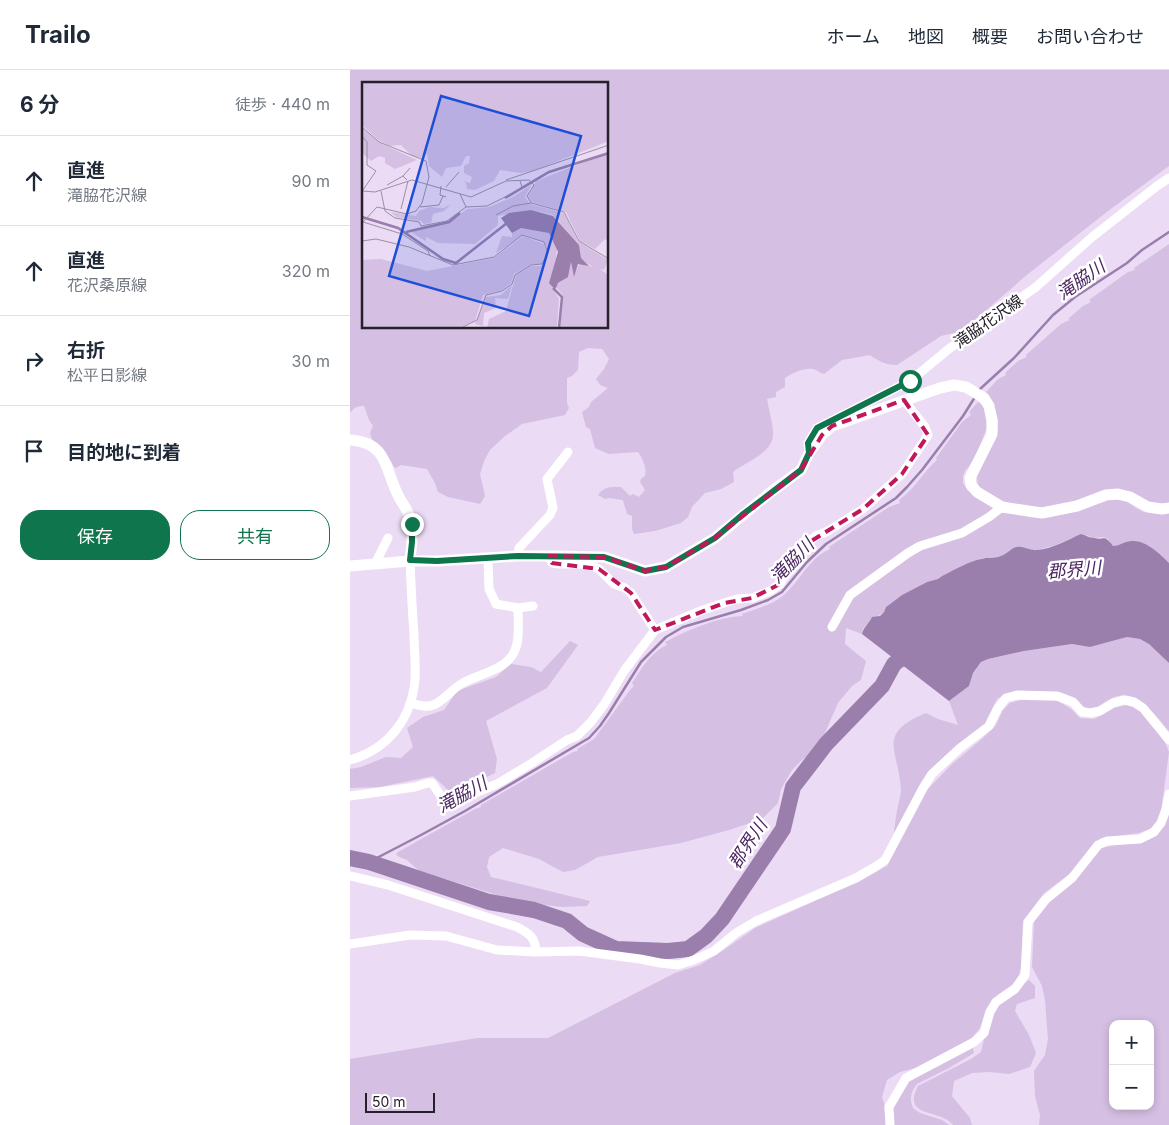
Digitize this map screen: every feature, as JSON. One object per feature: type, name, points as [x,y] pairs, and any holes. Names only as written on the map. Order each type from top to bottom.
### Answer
[{"type":"main road","points":[[350,566],[410,560],[437,561],[549,556],[604,557],[645,571],[666,567],[715,538],[801,470],[809,453],[822,435],[832,426],[904,400],[954,385],[966,387],[973,391],[984,398],[989,406],[992,434],[970,478],[971,485],[977,492],[1002,507],[1042,513],[1077,506],[1106,495],[1118,494],[1130,497],[1148,507],[1169,508]]},
{"type":"main road","points":[[350,440],[356,440],[369,445],[381,454],[386,461],[399,497],[408,511],[412,524],[410,560]]},
{"type":"street","name":"滝脇花沢線","points":[[809,453],[808,443],[817,428],[910,381],[950,348],[1036,287],[1091,238],[1169,178]]},
{"type":"street","points":[[350,796],[415,788],[428,783],[432,784],[445,802],[497,784],[532,764],[567,740],[577,736],[591,722],[605,703],[624,672],[655,630],[703,610],[737,599],[752,598],[775,588],[780,584],[808,543],[816,536],[828,531],[863,509],[902,474],[928,435],[925,427],[904,400]]},
{"type":"street","points":[[518,556],[518,548],[550,515],[553,508],[546,479],[568,452]]},
{"type":"street","points":[[832,627],[850,596],[908,553],[920,546],[962,532],[1002,507]]},
{"type":"street","points":[[375,564],[388,538]]},
{"type":"street","points":[[549,556],[552,563],[590,565],[599,569],[614,584],[625,588],[631,593],[655,630]]},
{"type":"street","points":[[488,558],[489,589],[496,604],[518,608],[533,606]]},
{"type":"street","points":[[350,760],[362,757],[385,742],[403,720],[410,703],[415,680],[415,666],[410,560]]},
{"type":"street","points":[[410,703],[425,706],[435,704],[462,684],[488,673],[505,662],[516,650],[518,608]]},
{"type":"street","points":[[350,944],[410,935],[446,936],[497,950],[536,952],[580,951],[678,965],[714,951],[736,932],[756,921],[862,874],[885,860],[932,774],[960,748],[989,726],[998,708],[1006,698],[1017,695],[1057,696],[1073,702],[1082,712],[1091,713],[1124,700],[1134,702],[1143,708],[1169,740]]},
{"type":"street","points":[[890,1125],[889,1107],[906,1078],[974,1042],[984,1033],[990,1012],[996,1002],[1015,989],[1025,975],[1028,922],[1045,900],[1072,878],[1098,845],[1107,841],[1140,839],[1154,832],[1161,823],[1169,794]]},
{"type":"street","points":[[350,876],[388,885],[517,927],[530,934],[536,945],[536,952]]},
{"type":"highlighted area","points":[[904,400],[928,435],[902,474],[863,509],[808,543],[780,584],[752,598],[724,603],[655,630],[631,593],[599,569],[552,563],[549,556],[604,557],[645,571],[666,567],[715,538],[801,470],[822,435],[832,426]]},
{"type":"shaded area","points":[[350,70],[1169,70],[1169,166],[1028,274],[962,331],[941,336],[897,365],[882,362],[870,355],[842,360],[824,374],[814,369],[806,369],[785,378],[785,387],[776,392],[776,397],[767,399],[773,431],[770,445],[759,456],[733,472],[734,482],[721,489],[705,493],[692,507],[688,517],[681,523],[655,531],[634,534],[632,516],[627,514],[623,500],[605,499],[598,495],[600,492],[611,487],[621,487],[630,496],[633,494],[639,497],[645,490],[640,482],[645,476],[644,464],[638,452],[609,454],[595,448],[590,429],[586,427],[582,412],[608,388],[600,385],[596,379],[609,359],[602,349],[588,348],[579,352],[578,370],[567,378],[567,403],[569,408],[565,415],[522,424],[490,450],[480,474],[485,496],[480,504],[448,497],[438,492],[427,469],[401,465],[396,468],[394,467],[373,441],[370,433],[373,426],[364,406],[353,409],[350,413]]},
{"type":"shaded area","points":[[1169,244],[1169,505],[1155,505],[1129,493],[1041,509],[1005,502],[989,496],[978,486],[977,475],[996,438],[998,430],[998,420],[986,392],[998,379],[1006,375],[1005,373],[1018,361],[1027,357],[1026,355],[1061,324],[1070,320],[1068,319],[1083,306],[1091,302],[1089,300],[1128,272],[1135,270],[1134,268]]},
{"type":"shaded area","points":[[978,402],[984,406],[987,427],[975,459],[963,476],[963,483],[968,491],[1002,513],[1111,498],[1126,501],[1144,512],[1169,513],[1169,563],[1152,548],[1137,541],[1129,541],[1112,546],[1108,539],[1104,537],[1093,538],[1081,534],[1056,545],[1037,550],[1021,547],[996,558],[982,558],[902,595],[886,607],[884,612],[870,621],[863,629],[862,634],[846,628],[845,644],[866,661],[861,680],[852,686],[838,703],[821,742],[810,755],[792,770],[781,789],[778,803],[762,819],[681,843],[598,857],[575,870],[563,872],[539,859],[503,848],[489,857],[487,867],[491,877],[590,901],[587,906],[562,907],[520,902],[420,871],[396,854],[481,807],[481,805],[573,752],[578,751],[577,749],[594,739],[634,686],[632,683],[647,661],[667,645],[665,642],[714,621],[743,616],[742,614],[769,604],[784,595],[811,563],[830,549],[829,547],[889,507],[900,503],[899,500],[910,491],[937,460],[936,458],[962,422],[971,415],[969,412]]},
{"type":"shaded area","points":[[1127,637],[1140,639],[1150,644],[1169,663],[1169,731],[1144,703],[1128,696],[1119,696],[1097,707],[1089,708],[1058,692],[1005,694],[997,699],[984,725],[928,772],[894,833],[901,790],[894,744],[895,736],[900,728],[926,713],[958,725],[949,701],[969,686],[973,673],[981,662],[988,659],[1024,651],[1072,644],[1090,647]]},
{"type":"shaded area","points":[[570,641],[578,645],[547,688],[486,721],[497,759],[495,773],[457,791],[448,790],[433,776],[380,787],[350,788],[350,769],[361,767],[386,757],[401,758],[413,747],[407,728],[423,717],[444,710],[457,691],[496,677],[511,664],[531,667],[541,672]]},
{"type":"shaded area","points":[[1021,700],[1058,701],[1071,709],[1080,718],[1094,719],[1114,708],[1126,705],[1140,711],[1164,740],[1169,752],[1161,812],[1158,821],[1150,829],[1139,833],[1101,838],[1072,872],[1044,893],[1023,921],[1021,967],[1019,975],[1013,984],[992,1000],[986,1009],[980,1028],[971,1039],[919,1067],[900,1072],[887,1080],[882,1097],[886,1125],[350,1125],[350,1059],[477,1038],[548,1038],[675,973],[700,965],[755,928],[855,883],[887,866],[928,789],[952,764],[996,725],[1003,710],[1010,703]]},
{"type":"shaded area","points":[[1169,815],[1169,1125],[1039,1125],[1040,1115],[1035,1096],[1034,1071],[1045,1055],[1048,1039],[1042,986],[1032,967],[1034,922],[1053,898],[1075,880],[1102,848],[1141,842],[1157,834]]},
{"type":"shaded area","points":[[1029,980],[1035,986],[1035,998],[1017,1004],[1015,1011],[1029,1035],[1036,1053],[1030,1067],[1009,1074],[972,1073],[954,1081],[952,1096],[970,1118],[972,1125],[953,1125],[940,1116],[918,1108],[915,1104],[914,1096],[918,1086],[981,1052],[996,1006]]},
{"type":"shaded area","points":[[973,1048],[974,1053],[917,1084],[912,1092],[911,1101],[913,1108],[920,1113],[942,1120],[949,1125],[894,1125],[893,1109],[908,1082]]},
{"type":"water","points":[[1081,534],[1092,538],[1105,539],[1113,546],[1129,541],[1137,541],[1152,548],[1169,563],[1169,663],[1149,644],[1140,639],[1127,637],[1090,647],[1072,644],[1024,651],[981,662],[973,673],[969,686],[949,701],[862,634],[872,617],[880,616],[886,607],[902,595],[927,582],[938,579],[961,566],[981,559],[998,557],[1017,547],[1034,550],[1048,548]]},
{"type":"waterway","name":"滝脇川","points":[[979,390],[1014,358],[1053,315],[1075,297],[1127,263],[1142,250],[1169,232]]},
{"type":"waterway","name":"滝脇川","points":[[369,862],[465,811],[589,738],[609,713],[641,662],[666,637],[683,627],[741,610],[768,600],[782,592],[807,562],[826,544],[896,498],[907,487],[963,416],[975,397]]},
{"type":"waterway","name":"郡界川","points":[[350,858],[369,862],[489,902],[534,910],[567,921],[583,934],[616,949],[668,951],[688,949],[706,936],[722,919],[783,829],[793,787],[826,744],[882,686],[894,664],[915,648]]},
{"type":"route","points":[[412,524],[410,560],[437,561],[518,556],[604,557],[645,571],[666,567],[715,538],[801,470],[809,453],[808,443],[817,428],[910,381]]}]
